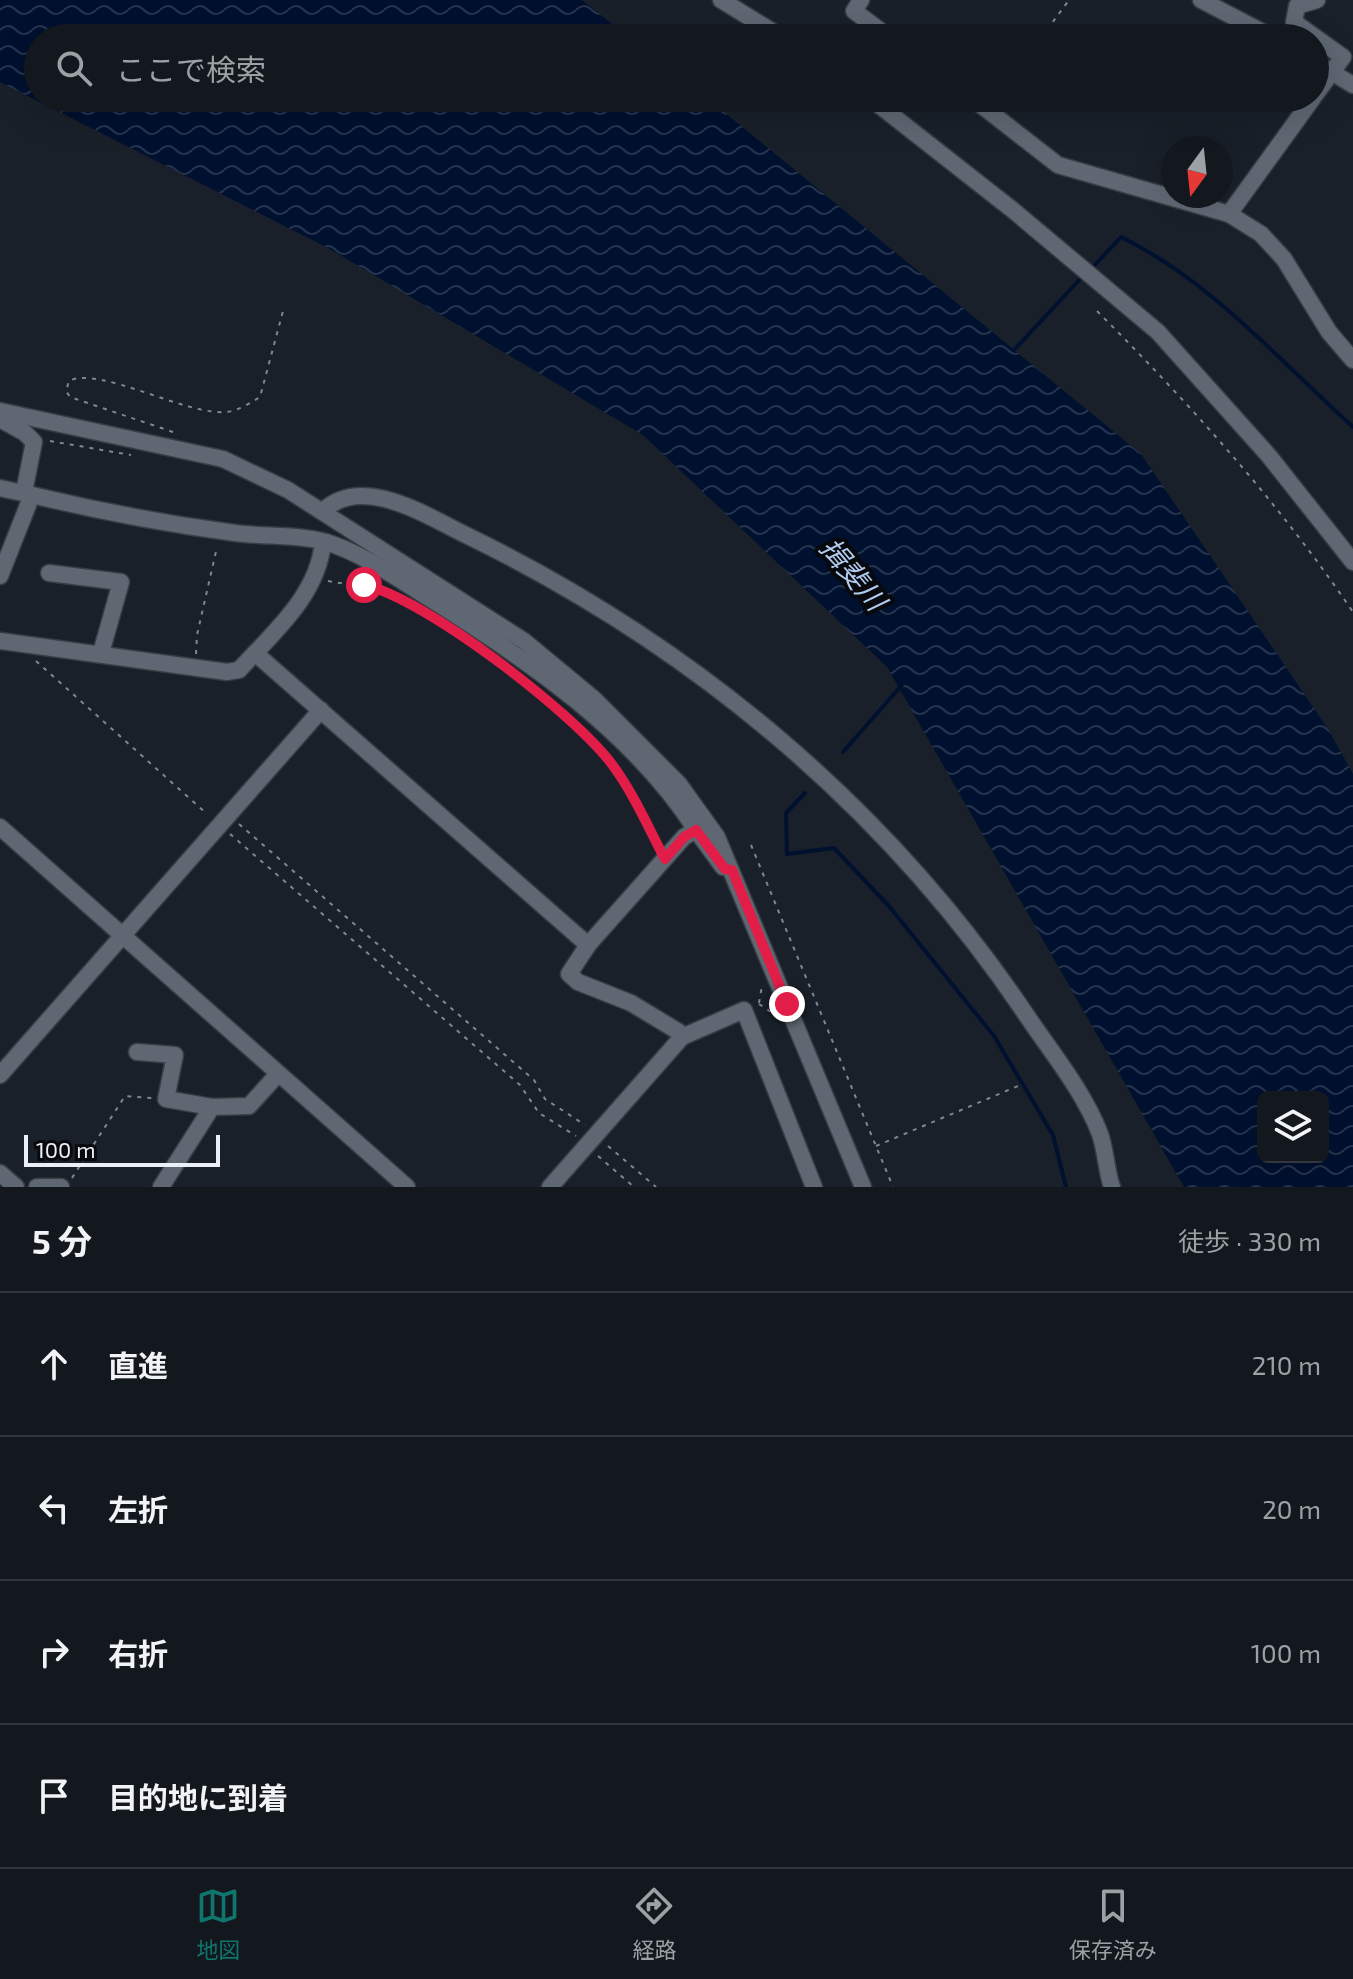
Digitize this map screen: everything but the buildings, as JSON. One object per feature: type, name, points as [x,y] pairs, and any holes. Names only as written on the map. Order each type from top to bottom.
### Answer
[{"type":"street","points":[[721,0],[760,24]]},
{"type":"street","points":[[861,0],[854,11],[871,24]]},
{"type":"street","points":[[1201,0],[1247,24]]},
{"type":"street","points":[[1297,24],[1294,22],[1297,6],[1317,0]]},
{"type":"street","points":[[1329,47],[1343,57],[1329,76]]},
{"type":"street","points":[[1329,70],[1353,85]]},
{"type":"street","points":[[888,112],[1003,202],[1158,332],[1269,456],[1353,562]]},
{"type":"street","points":[[990,112],[1058,165],[1229,214],[1261,234],[1284,259],[1329,332],[1353,360]]},
{"type":"street","points":[[1229,214],[1303,112]]},
{"type":"street","points":[[0,411],[223,459],[323,511],[524,641],[594,699],[679,784],[717,837],[863,1187]]},
{"type":"street","points":[[0,419],[25,433],[34,442],[28,494],[0,576]]},
{"type":"street","points":[[0,488],[221,531],[323,542],[370,561],[480,631],[568,695],[633,754],[678,803],[725,869],[732,870]]},
{"type":"street","points":[[323,511],[335,500],[352,496],[379,498],[524,564],[603,607],[703,677],[802,755],[898,850],[990,960],[1073,1084],[1100,1134],[1112,1187]]},
{"type":"street","points":[[8,642],[227,672],[239,670],[315,579],[321,564],[323,542]]},
{"type":"street","points":[[49,573],[121,582],[101,653]]},
{"type":"street","points":[[255,653],[588,945]]},
{"type":"street","points":[[0,1075],[7,1059],[123,937],[321,710]]},
{"type":"street","points":[[0,827],[407,1187]]},
{"type":"street","points":[[682,1037],[679,1032],[631,1003],[578,982],[569,974],[588,945],[684,837],[696,830]]},
{"type":"street","points":[[550,1187],[682,1037],[745,1013],[814,1187]]},
{"type":"street","points":[[137,1052],[175,1055],[166,1099],[212,1107],[249,1106],[278,1074]]},
{"type":"street","points":[[161,1187],[212,1107]]},
{"type":"street","points":[[0,1173],[16,1187]]},
{"type":"street","points":[[37,1187],[64,1186]]},
{"type":"path","points":[[1051,24],[1069,0]]},
{"type":"path","points":[[181,435],[70,397],[66,391],[69,381],[83,377],[97,379],[156,398],[228,412],[260,397],[283,311]]},
{"type":"path","points":[[1097,311],[1194,410],[1248,472],[1353,612]]},
{"type":"path","points":[[196,667],[197,635],[221,531]]},
{"type":"path","points":[[315,579],[364,585],[394,594]]},
{"type":"path","points":[[442,625],[538,691],[588,737],[620,776],[665,859]]},
{"type":"path","points":[[8,642],[534,1080],[545,1099],[573,1114],[591,1140],[634,1187]]},
{"type":"path","points":[[224,820],[520,1085],[539,1113],[591,1140],[656,1187]]},
{"type":"path","points":[[751,845],[893,1187]]},
{"type":"path","points":[[745,1013],[759,1004],[763,976]]},
{"type":"path","points":[[876,1146],[1018,1086]]},
{"type":"path","points":[[64,1186],[125,1096],[166,1099]]},
{"type":"water","points":[[0,0],[582,0],[612,24],[24,24],[24,94],[0,82]]},
{"type":"water","name":"揖斐川","points":[[59,112],[724,112],[1141,454],[1328,729],[1353,774],[1353,1187],[1184,1187],[887,667],[643,435],[330,249]]},
{"type":"waterway","points":[[1091,269],[1121,237],[1154,255],[1243,323],[1353,427]]},
{"type":"waterway","points":[[1014,350],[1084,275]]},
{"type":"waterway","points":[[843,752],[902,685]]},
{"type":"waterway","points":[[805,793],[786,813],[787,854],[834,848],[888,905],[994,1036],[1053,1135],[1066,1187]]},
{"type":"route","points":[[364,585],[394,594],[442,625],[538,691],[580,729],[620,776],[665,859],[684,837],[696,830],[725,869],[732,870],[787,1004]]}]
